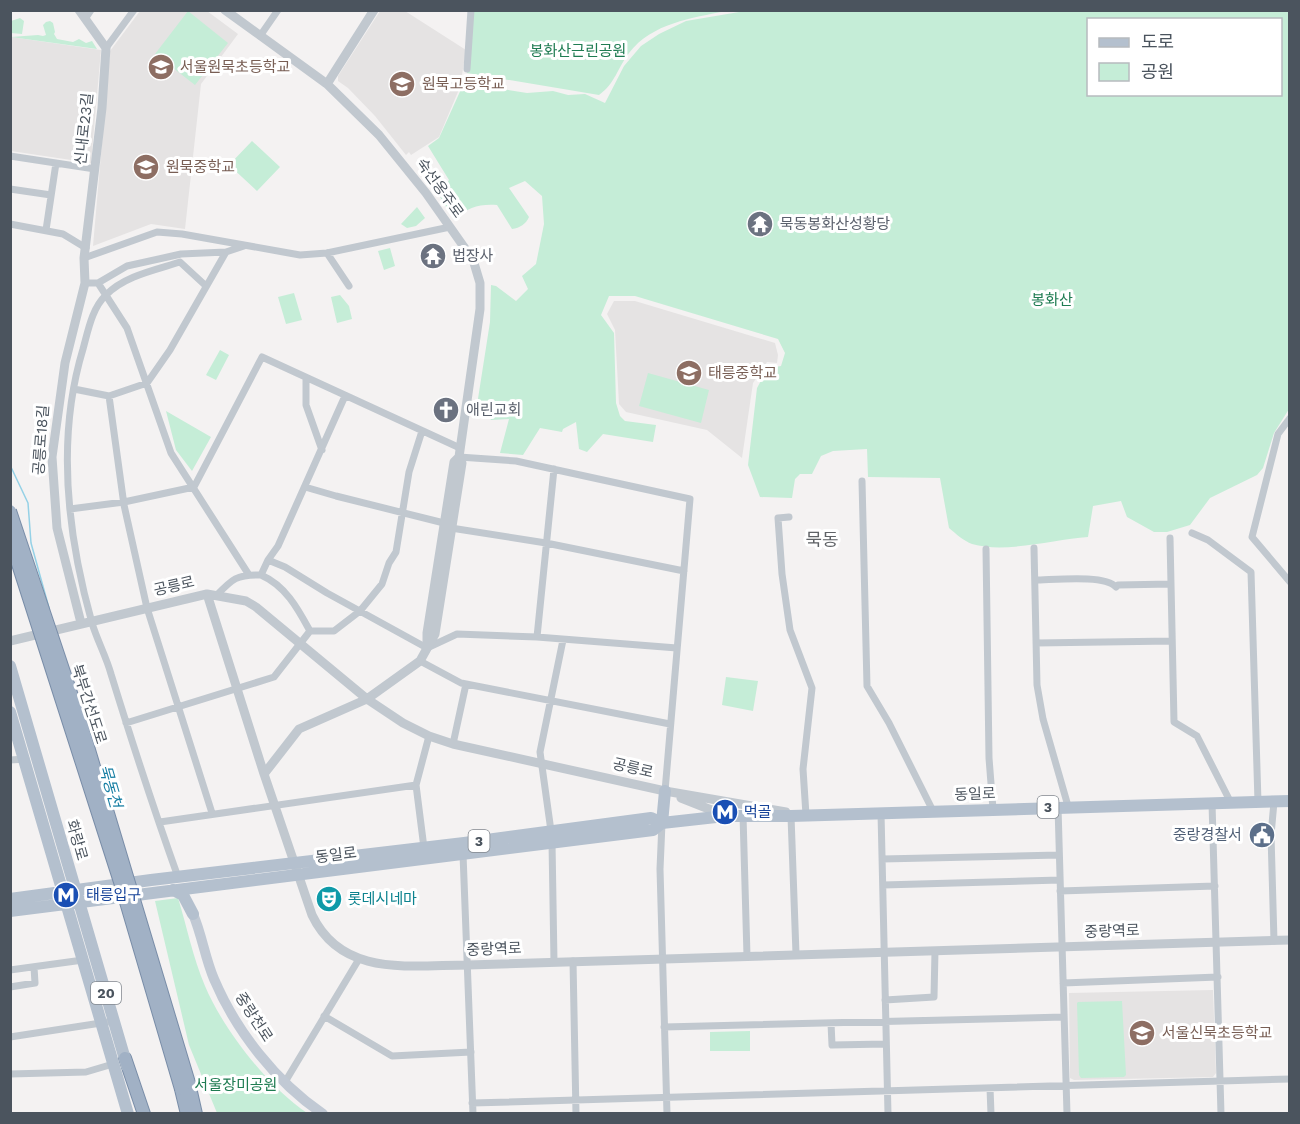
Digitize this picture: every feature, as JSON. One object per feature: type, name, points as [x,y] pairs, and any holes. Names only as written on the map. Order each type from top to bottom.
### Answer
[{"type":"highway","name":"북부간선도로","points":[[10,511],[80,720],[196,1113]]},
{"type":"highway","name":"북부간선도로","points":[[10,539],[117,874],[187,1113]]},
{"type":"highway","points":[[125,1058],[142,1113]]},
{"type":"main road","name":"화랑로","points":[[10,666],[31,758],[108,1022],[113,1064],[128,1113]]},
{"type":"main road","name":"화랑로","points":[[10,712],[31,758]]},
{"type":"main road","points":[[662,823],[665,791]]},
{"type":"main road","name":"동일로","points":[[10,911],[72,897],[104,886],[178,877],[297,869],[416,853],[456,852],[630,827],[651,818],[662,823],[742,815],[791,816],[1290,801]]},
{"type":"main road","name":"동일로","points":[[10,899],[72,897],[108,899],[196,887],[297,869]]},
{"type":"main road","points":[[193,914],[192,900],[196,887]]},
{"type":"main road","points":[[173,890],[183,895],[193,914]]},
{"type":"main road","name":"화랑로","points":[[72,897],[83,960],[125,1058]]},
{"type":"main road","name":"중랑천로","points":[[193,914],[211,971],[228,1007],[261,1056],[285,1082],[323,1113]]},
{"type":"street","points":[[85,13],[106,48],[134,10]]},
{"type":"street","name":"숙선옹주로","points":[[225,10],[327,84],[380,135],[474,262],[481,295],[459,452],[454,462],[447,526],[427,633],[427,648],[420,661],[367,699],[299,729],[264,774]]},
{"type":"street","points":[[260,36],[278,10]]},
{"type":"street","points":[[327,84],[375,10]]},
{"type":"street","points":[[467,69],[471,10]]},
{"type":"street","name":"신내로23길","points":[[85,253],[106,48]]},
{"type":"street","points":[[10,156],[95,169]]},
{"type":"street","points":[[46,230],[56,163]]},
{"type":"street","points":[[10,189],[51,195]]},
{"type":"street","points":[[10,224],[63,234],[85,253],[157,232],[182,234],[300,255],[327,253],[450,227]]},
{"type":"street","points":[[85,283],[98,284],[127,266],[181,254],[226,252],[244,246]]},
{"type":"street","points":[[74,389],[110,396],[147,383],[170,350],[226,252]]},
{"type":"street","name":"공릉로18길","points":[[78,624],[57,528],[52,457],[65,363],[85,283],[85,253]]},
{"type":"street","points":[[327,253],[349,286]]},
{"type":"street","points":[[178,877],[126,723],[106,655],[92,621],[79,564],[70,508],[66,457],[74,389],[81,354],[92,318],[98,304],[106,294],[123,281],[180,262],[206,286]]},
{"type":"street","points":[[98,284],[127,328],[171,453],[249,574]]},
{"type":"street","points":[[194,487],[262,357],[422,431],[459,452],[516,461],[690,499],[665,791]]},
{"type":"street","points":[[306,378],[306,405],[322,450]]},
{"type":"street","points":[[110,396],[124,502],[147,608],[212,813]]},
{"type":"street","points":[[261,575],[278,546],[345,396]]},
{"type":"street","points":[[1290,418],[1278,434],[1252,537],[1290,582]]},
{"type":"street","points":[[310,632],[334,631],[360,611],[382,584],[389,563],[396,552],[410,472],[422,431]]},
{"type":"street","points":[[537,637],[554,469]]},
{"type":"street","points":[[862,481],[867,686],[889,723],[933,811]]},
{"type":"street","points":[[70,508],[124,502],[194,487]]},
{"type":"street","points":[[305,487],[447,526],[684,571]]},
{"type":"street","points":[[789,517],[778,519],[785,600],[790,630],[812,688],[803,769],[806,815]]},
{"type":"street","points":[[1192,533],[1208,540],[1251,572],[1258,802]]},
{"type":"street","points":[[1170,538],[1174,722],[1197,736],[1231,803]]},
{"type":"street","points":[[1034,548],[1037,685],[1063,807],[1059,855],[1067,1113]]},
{"type":"street","points":[[986,549],[989,758],[993,809]]},
{"type":"street","points":[[268,560],[285,567],[427,648],[457,634],[537,637],[677,648]]},
{"type":"street","points":[[211,595],[231,579],[249,574],[261,575],[285,590],[310,632]]},
{"type":"street","points":[[1035,580],[1101,580],[1112,582],[1116,587],[1118,585],[1171,584]]},
{"type":"street","name":"공릉로","points":[[13,640],[211,595],[246,601],[302,644],[367,699],[403,723],[429,736],[453,744],[665,791],[806,815]]},
{"type":"street","name":"중랑역로","points":[[211,595],[236,688],[307,902],[318,928],[337,946],[359,959],[384,965],[468,965],[1290,940]]},
{"type":"street","points":[[126,723],[274,677],[310,632]]},
{"type":"street","points":[[554,962],[551,837],[540,752],[563,640]]},
{"type":"street","points":[[1036,644],[1172,641]]},
{"type":"street","points":[[420,661],[461,683],[670,724]]},
{"type":"street","points":[[453,744],[466,684]]},
{"type":"street","points":[[416,853],[416,785],[429,736]]},
{"type":"street","points":[[10,760],[31,758]]},
{"type":"street","points":[[160,822],[416,785]]},
{"type":"street","name":"공릉로","points":[[665,791],[725,816]]},
{"type":"street","points":[[1274,802],[1271,835],[1274,941]]},
{"type":"street","points":[[1212,803],[1221,1113]]},
{"type":"street","points":[[881,813],[888,1113]]},
{"type":"street","points":[[742,815],[747,956]]},
{"type":"street","points":[[791,816],[796,954]]},
{"type":"street","points":[[662,823],[660,869],[667,1113]]},
{"type":"street","points":[[456,852],[468,965],[473,1113]]},
{"type":"street","points":[[882,859],[1059,855]]},
{"type":"street","points":[[883,885],[1060,880]]},
{"type":"street","points":[[1060,891],[1215,886]]},
{"type":"street","points":[[885,1000],[934,997],[935,951]]},
{"type":"street","points":[[285,1082],[359,959]]},
{"type":"street","points":[[10,970],[83,960]]},
{"type":"street","points":[[573,961],[576,1113]]},
{"type":"street","points":[[10,987],[35,983],[34,967]]},
{"type":"street","points":[[1063,983],[1218,977]]},
{"type":"street","points":[[324,1017],[392,1056],[471,1053]]},
{"type":"street","points":[[664,1027],[1064,1017]]},
{"type":"street","points":[[10,1037],[108,1022]]},
{"type":"street","points":[[831,1023],[832,1045],[886,1044]]},
{"type":"street","points":[[10,1074],[86,1072],[113,1064]]},
{"type":"street","points":[[472,1103],[1290,1079]]},
{"type":"street","points":[[990,1088],[991,1113]]},
{"type":"shaded area","points":[[140,11],[207,11],[238,34],[201,84],[185,229],[151,224],[93,246],[110,51]]},
{"type":"shaded area","name":"원묵고등학교","points":[[380,11],[405,11],[466,50],[460,87],[439,137],[411,155],[409,152],[406,155],[375,116],[338,81],[338,76]]},
{"type":"shaded area","points":[[11,37],[101,50],[91,163],[11,151]]},
{"type":"shaded area","name":"태릉중학교","points":[[614,301],[635,301],[775,343],[777,363],[767,362],[753,383],[742,458],[707,430],[626,412],[619,404],[615,330],[607,314]]},
{"type":"shaded area","name":"서울신묵초등학교","points":[[1213,990],[1216,1073],[1213,1077],[1074,1080],[1070,1078],[1069,993]]},
{"type":"green space","points":[[188,11],[228,43],[195,85],[155,54]]},
{"type":"green space","name":"봉화산근린공원","points":[[472,11],[726,11],[673,23],[649,35],[629,53],[613,81],[599,95],[467,73]]},
{"type":"green space","name":"봉화산","points":[[745,11],[1289,11],[1289,409],[1274,433],[1263,468],[1257,475],[1210,498],[1190,525],[1167,532],[1154,532],[1127,517],[1121,501],[1093,506],[1088,537],[1015,547],[985,547],[972,544],[949,528],[940,478],[868,477],[867,449],[833,451],[821,456],[812,474],[800,474],[795,479],[792,498],[760,497],[748,465],[757,388],[768,368],[781,366],[785,353],[778,339],[635,296],[609,296],[601,315],[614,333],[616,403],[620,416],[625,421],[656,425],[653,442],[603,434],[587,452],[579,449],[576,422],[563,429],[562,432],[540,428],[523,455],[500,453],[509,419],[491,420],[483,404],[477,405],[490,322],[491,285],[496,286],[516,301],[528,289],[522,276],[536,264],[544,224],[542,196],[525,181],[509,188],[529,217],[520,227],[512,229],[497,205],[474,207],[454,220],[439,195],[449,180],[428,146],[439,138],[467,76],[502,89],[527,93],[553,91],[568,95],[585,94],[605,103],[624,66],[641,46],[686,21]]},
{"type":"green space","points":[[20,18],[24,21],[22,34],[11,33],[11,21]]},
{"type":"green space","points":[[50,21],[53,23],[57,39],[73,42],[79,39],[86,43],[92,41],[97,49],[11,37],[46,35],[43,25]]},
{"type":"green space","points":[[252,141],[280,167],[257,191],[229,165]]},
{"type":"green space","points":[[417,207],[425,218],[416,226],[407,228],[401,224]]},
{"type":"green space","points":[[390,248],[395,266],[384,270],[378,251]]},
{"type":"green space","points":[[294,293],[302,320],[286,324],[278,297]]},
{"type":"green space","points":[[340,295],[349,306],[352,319],[337,323],[331,297]]},
{"type":"green space","points":[[220,350],[229,355],[216,380],[206,375]]},
{"type":"green space","points":[[648,373],[709,390],[701,423],[639,406]]},
{"type":"green space","points":[[166,411],[211,437],[192,471],[176,450]]},
{"type":"green space","points":[[726,677],[758,681],[753,711],[722,705]]},
{"type":"green space","name":"서울장미공원","points":[[178,898],[205,986],[223,1020],[262,1073],[307,1113],[217,1113],[189,1045],[155,901]]},
{"type":"green space","points":[[1122,1001],[1126,1075],[1124,1077],[1081,1078],[1079,1075],[1077,1003]]},
{"type":"green space","points":[[750,1031],[750,1051],[710,1051],[710,1032]]},
{"type":"waterway","name":"묵동천","points":[[10,465],[28,503],[31,543],[49,608]]},
{"type":"place","name":"서울원묵초등학교","points":[[161,67]]},
{"type":"place","name":"원묵고등학교","points":[[402,84]]},
{"type":"place","name":"원묵중학교","points":[[146,167]]},
{"type":"place","name":"묵동봉화산성황당","points":[[760,224]]},
{"type":"place","name":"법장사","points":[[433,256]]},
{"type":"place","name":"태릉중학교","points":[[689,373]]},
{"type":"place","name":"애린교회","points":[[446,410]]},
{"type":"place","name":"먹골","points":[[725,812]]},
{"type":"place","name":"중랑경찰서","points":[[1262,835]]},
{"type":"place","name":"태릉입구","points":[[66,895]]},
{"type":"place","name":"롯데시네마","points":[[329,899]]},
{"type":"place","name":"서울신묵초등학교","points":[[1142,1033]]},
{"type":"district","name":"묵동","points":[[822,540]]}]
